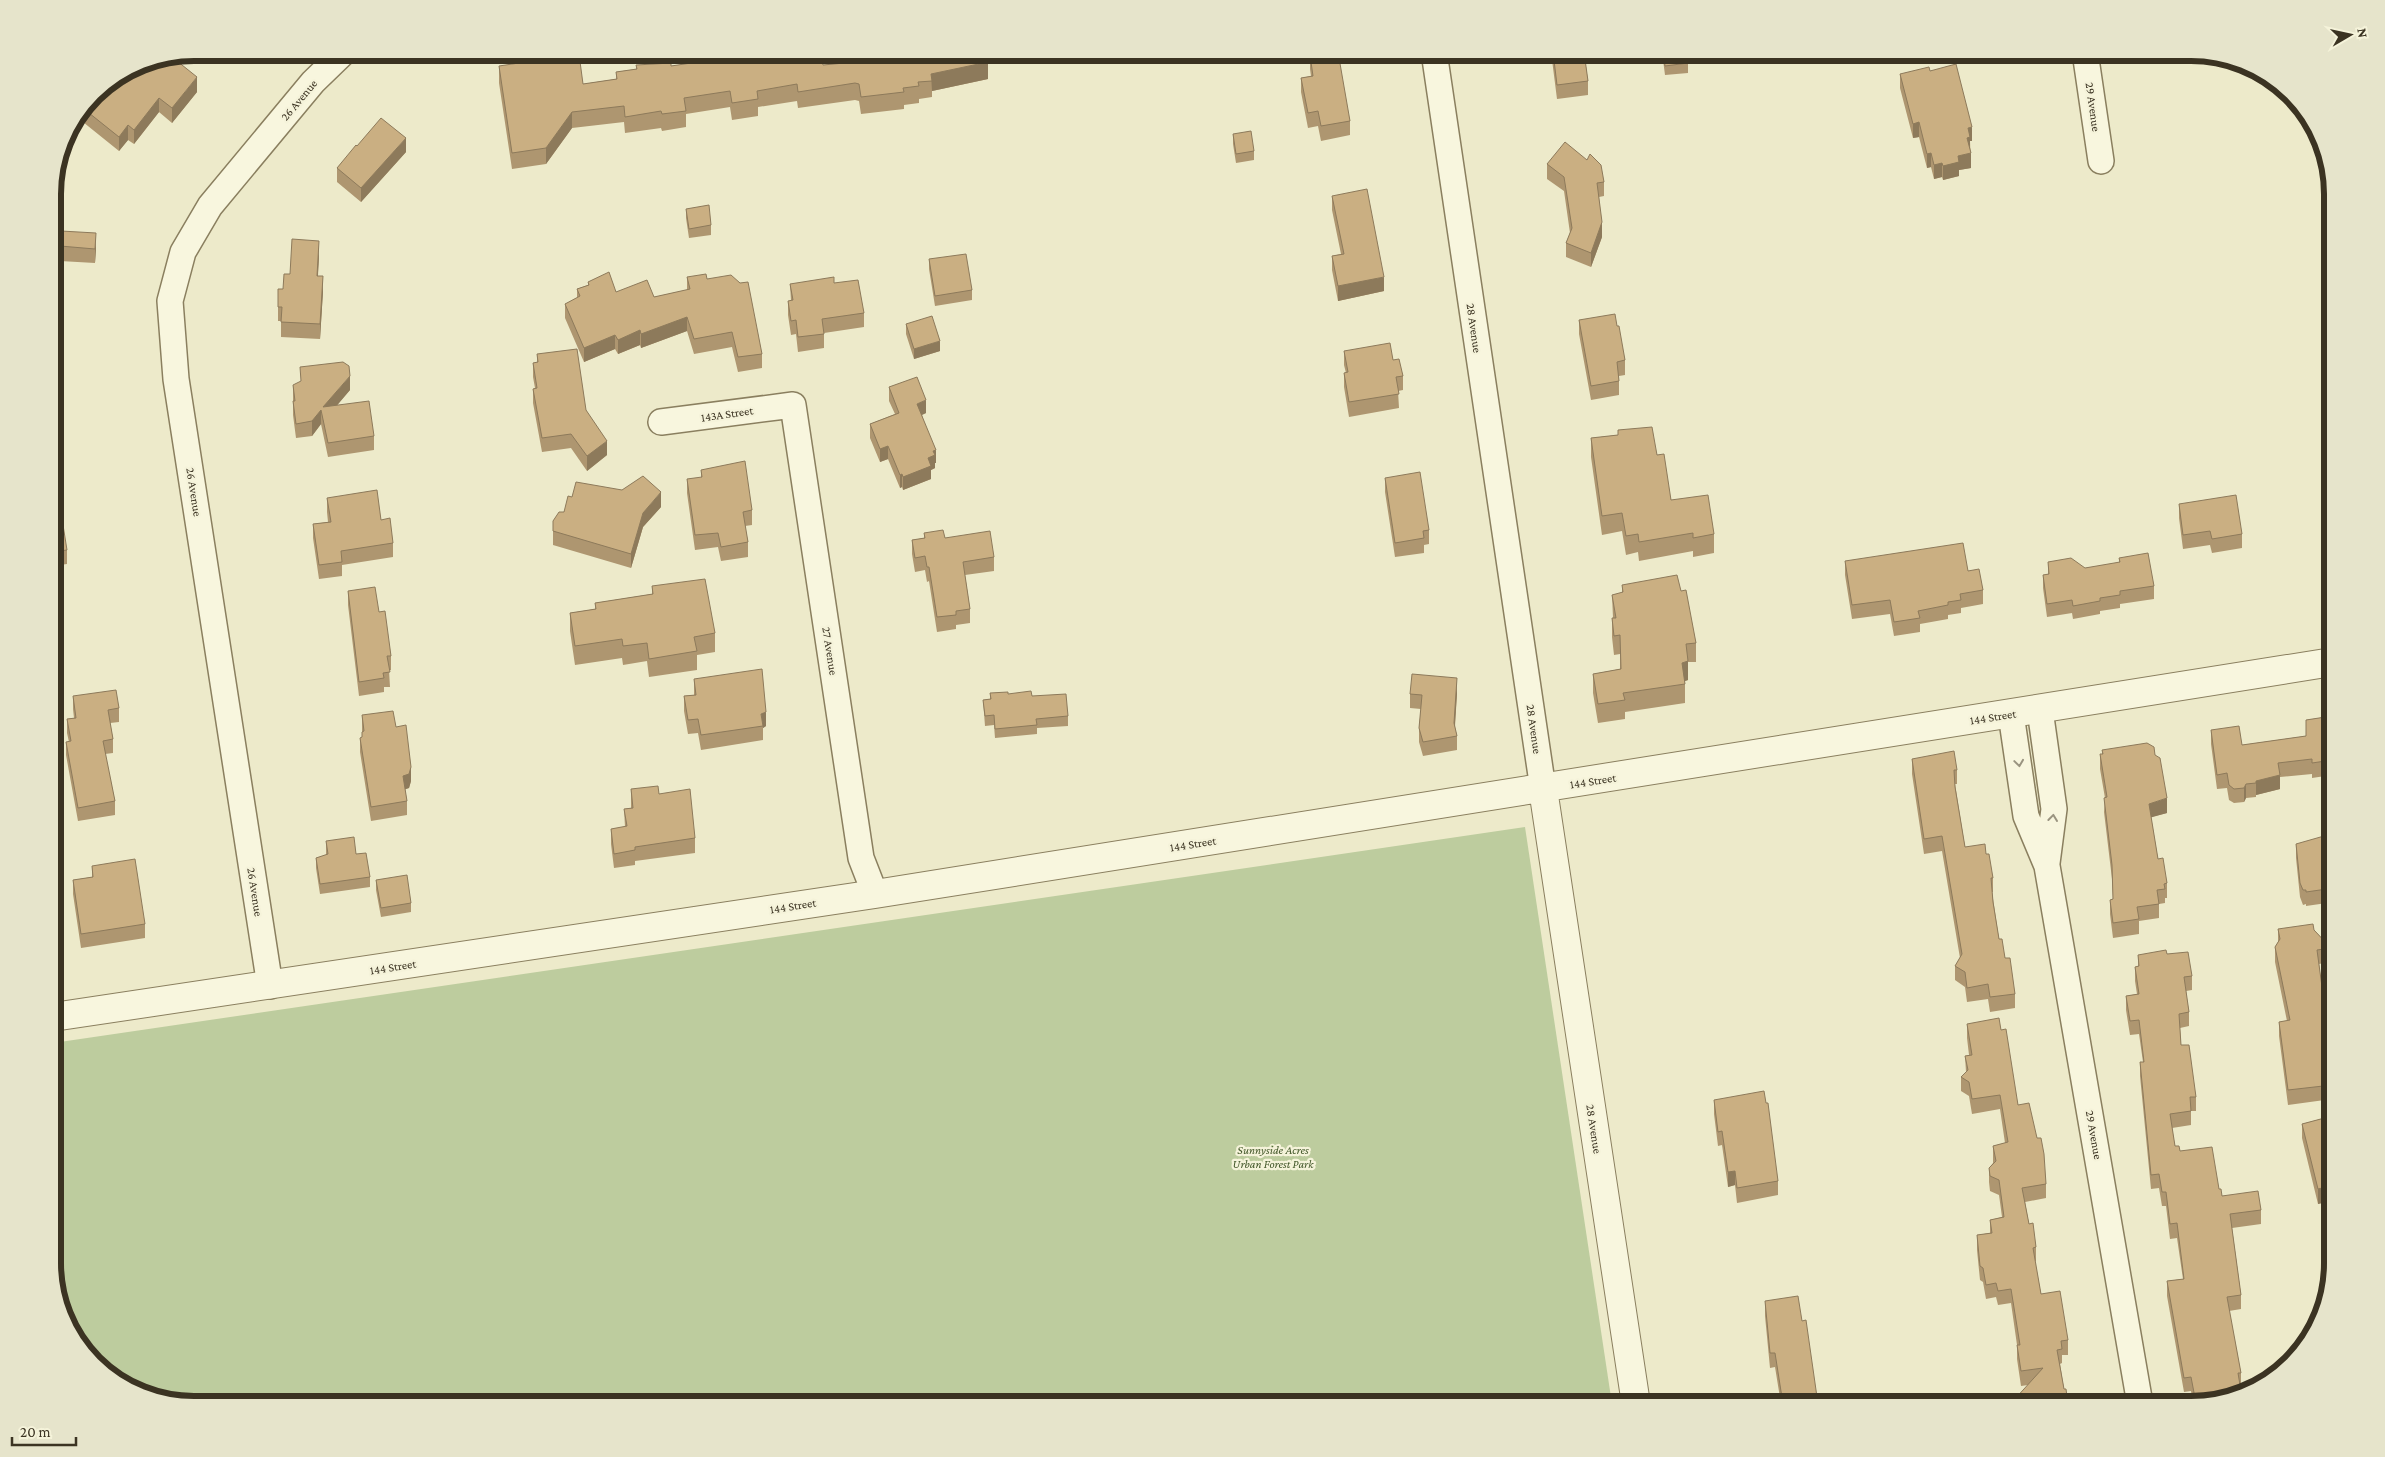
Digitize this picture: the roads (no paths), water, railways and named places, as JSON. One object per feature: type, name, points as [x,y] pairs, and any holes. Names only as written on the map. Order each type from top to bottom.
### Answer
[{"type":"street","name":"28 Avenue","points":[[1435,61],[1635,1396]]},
{"type":"street","name":"29 Avenue","points":[[2086,61],[2100,161]]},
{"type":"street","name":"26 Avenue","points":[[270,986],[176,379],[170,301],[183,252],[210,206],[313,82],[334,62]]},
{"type":"street","name":"143A Street","points":[[662,422],[793,405]]},
{"type":"street","name":"27 Avenue","points":[[793,405],[861,858],[876,894]]},
{"type":"street","name":"144 Street","points":[[62,1016],[876,894],[2323,663]]},
{"type":"street","name":"29 Avenue","points":[[2040,710],[2054,809],[2047,866]]},
{"type":"street","name":"29 Avenue","points":[[2011,714],[2026,816],[2047,866],[2139,1396]]},
{"type":"park label","name":"Sunnyside Acres Urban Forest Park","points":[[1273,1157]]}]
